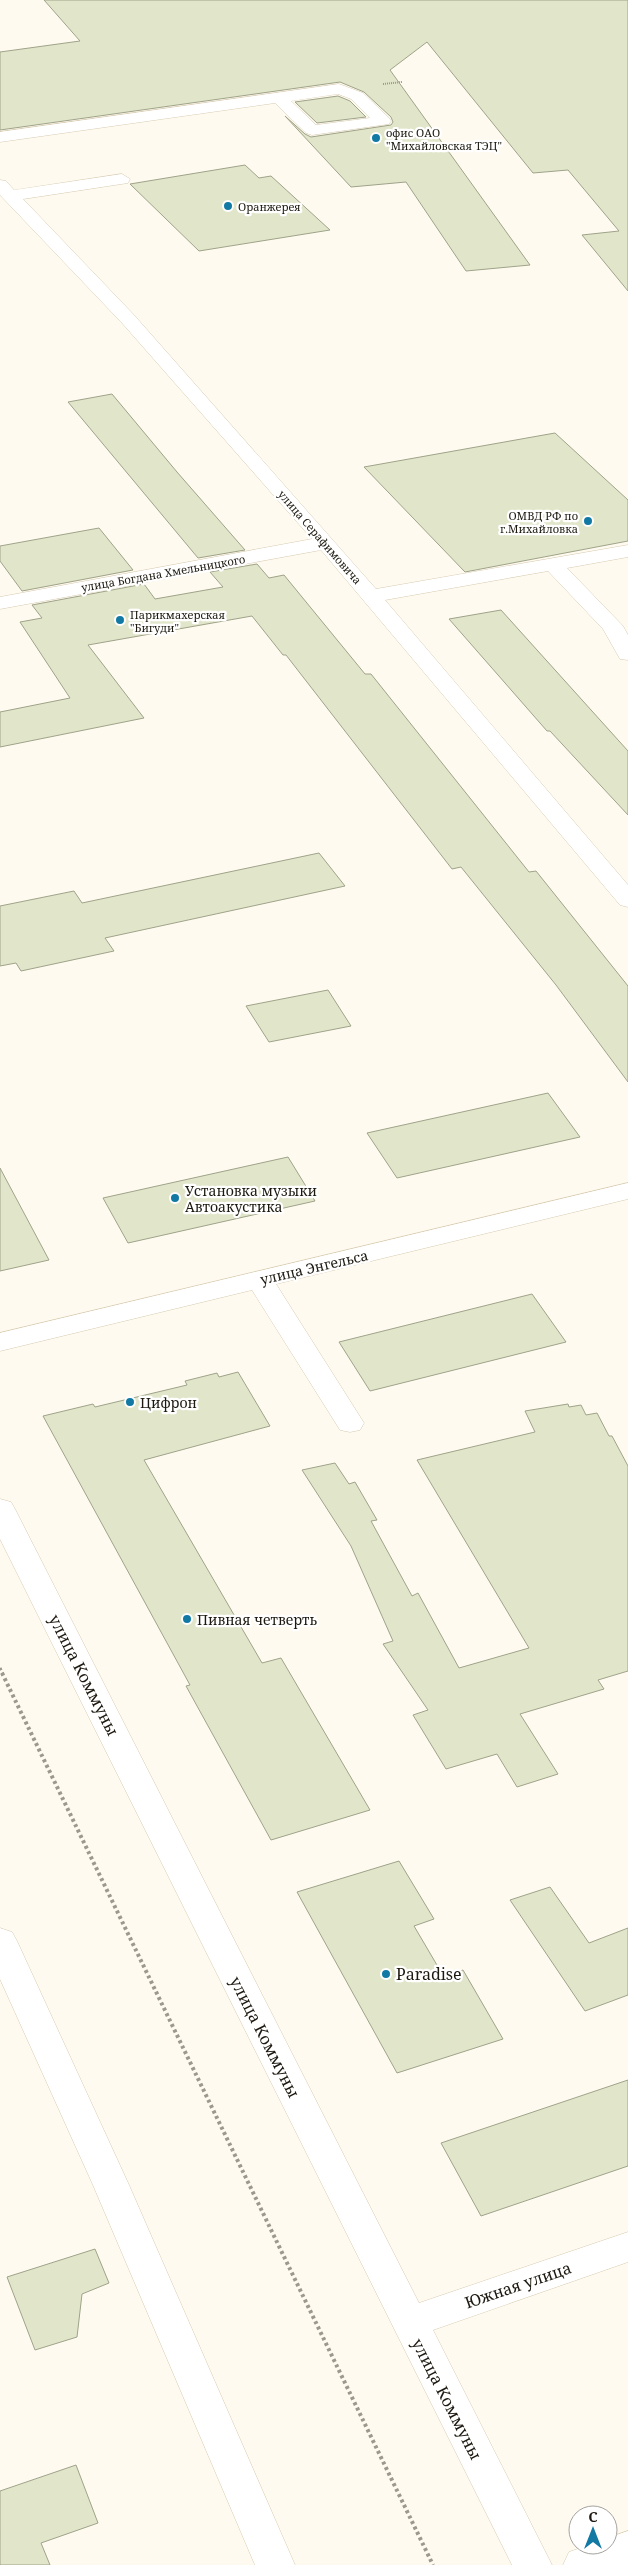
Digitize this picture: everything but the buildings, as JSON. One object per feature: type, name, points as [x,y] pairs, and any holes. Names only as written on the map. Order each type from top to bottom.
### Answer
[{"type":"street","points":[[0,137],[339,89],[357,96],[383,121],[312,130],[279,98]]},
{"type":"street","points":[[5,191],[122,178]]},
{"type":"street","name":"улица Серафимовича","points":[[5,191],[128,319],[326,543],[628,900]]},
{"type":"street","name":"улица Богдана Хмельницкого","points":[[0,603],[326,543]]},
{"type":"street","points":[[371,596],[628,551]]},
{"type":"street","points":[[552,564],[612,626],[628,654]]},
{"type":"street","name":"улица Энгельса","points":[[0,1342],[628,1191]]},
{"type":"street","points":[[260,1280],[350,1423]]},
{"type":"street","name":"улица Коммуны","points":[[0,1509],[532,2565]]},
{"type":"street","points":[[0,1941],[111,2185],[275,2565]]},
{"type":"street","name":"Южная улица","points":[[408,2322],[628,2247]]},
{"type":"street","points":[[583,2565],[628,2549]]},
{"type":"path","points":[[0,1668],[433,2565]]},
{"type":"place","name":"офис ОАО \"Михайловская ТЭЦ\"","points":[[376,138]]},
{"type":"place","name":"Оранжерея","points":[[228,206]]},
{"type":"place","name":"ОМВД РФ по г.Михайловка","points":[[588,521]]},
{"type":"place","name":"Парикмахерская \"Бигуди\"","points":[[120,620]]},
{"type":"place","name":"Установка музыки Автоакустика","points":[[175,1198]]},
{"type":"place","name":"Цифрон","points":[[130,1402]]},
{"type":"place","name":"Пивная четверть","points":[[187,1619]]},
{"type":"place","name":"Paradise","points":[[386,1974]]}]
